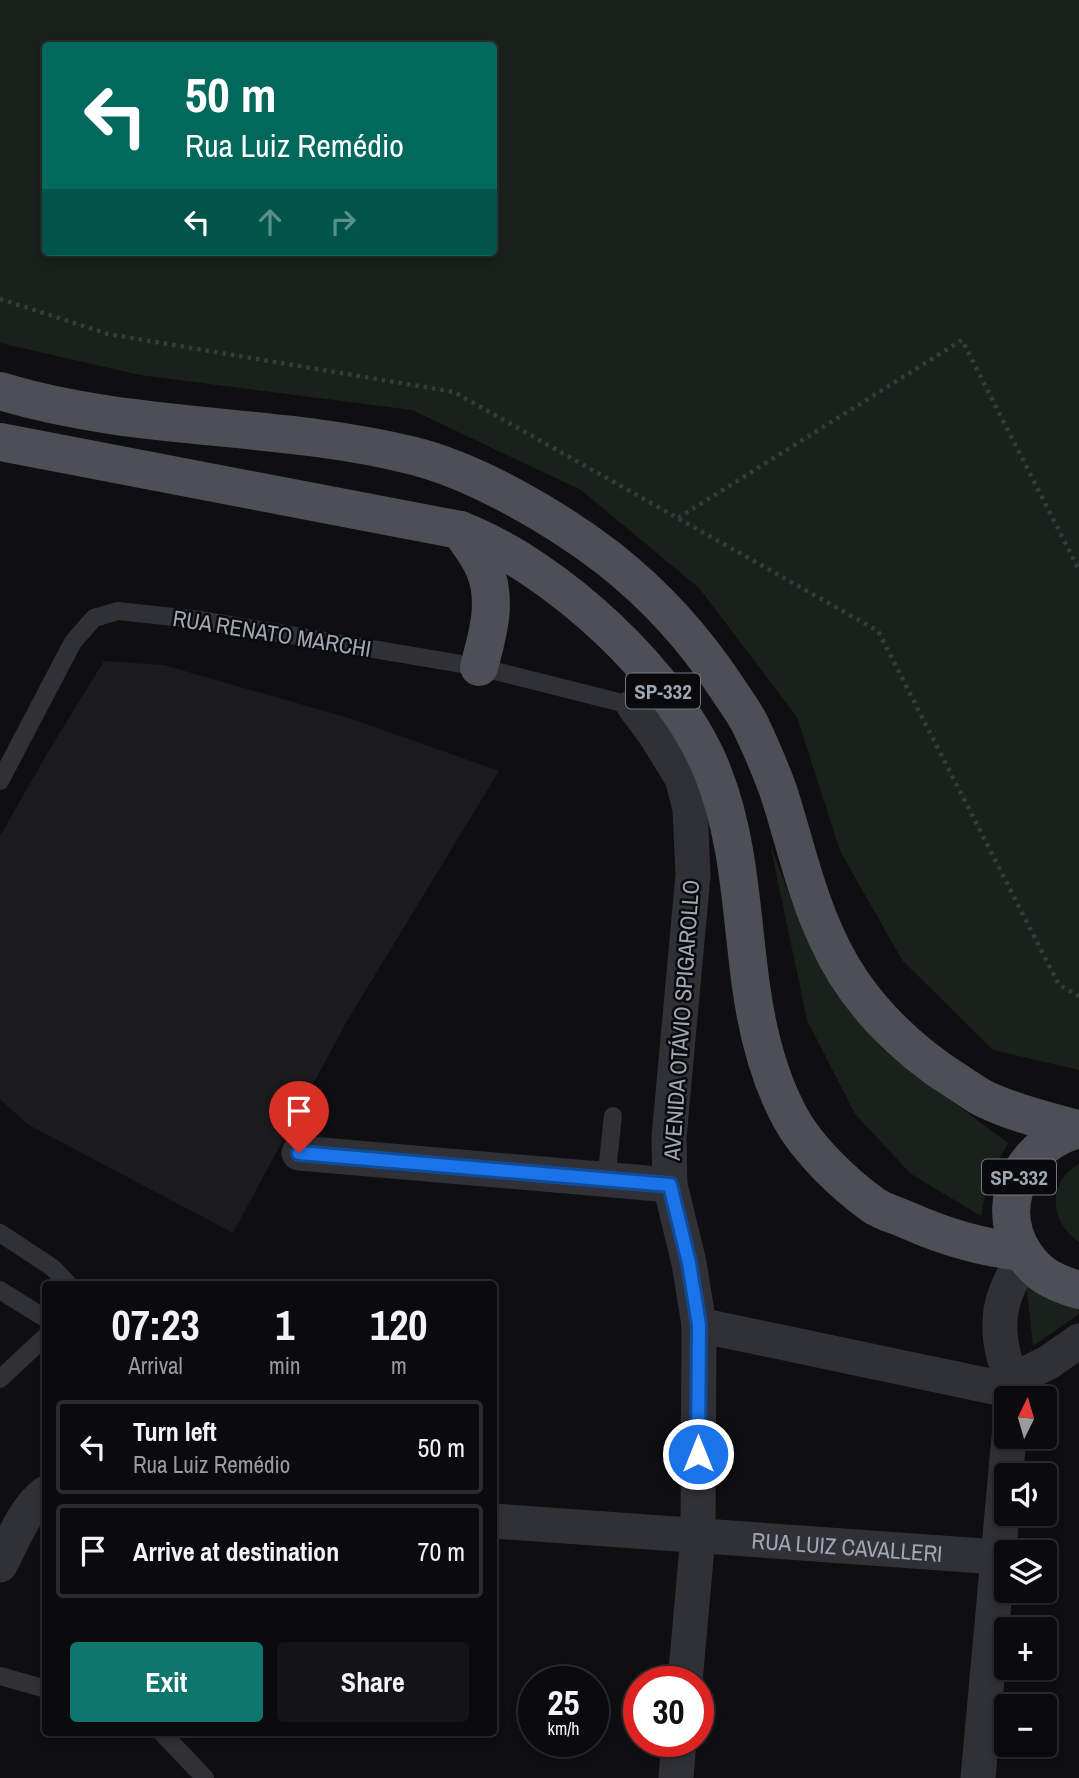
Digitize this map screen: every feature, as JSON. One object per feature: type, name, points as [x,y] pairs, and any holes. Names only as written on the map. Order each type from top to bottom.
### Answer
[{"type":"main road","name":"SP-332","points":[[0,391],[21,398],[106,414],[358,444],[416,457],[468,475],[525,504],[608,558],[666,610],[704,653],[748,720],[776,786],[797,857],[827,938],[846,974],[885,1026],[933,1067],[988,1101],[1078,1129]]},
{"type":"main road","name":"SP-332","points":[[0,442],[460,530],[524,561],[568,592],[642,664],[685,720],[713,771],[726,813],[738,872],[751,989],[769,1070],[791,1119],[820,1157],[875,1206],[942,1235],[973,1245],[1024,1253]]},
{"type":"main road","points":[[460,530],[483,565],[490,586],[488,633],[479,667]]},
{"type":"main road","name":"SP-332","points":[[1024,1253],[1014,1231],[1012,1209],[1015,1187],[1024,1166],[1038,1149],[1056,1137],[1078,1129]]},
{"type":"main road","points":[[1024,1253],[1041,1272],[1060,1284],[1079,1290]]},
{"type":"street","points":[[634,706],[685,720]]},
{"type":"street","name":"AVENIDA OTÁVIO SPIGAROLLO","points":[[634,706],[682,778],[690,809],[693,875],[669,1138],[670,1185],[689,1263],[699,1325],[698,1536],[686,1666]]},
{"type":"street","points":[[299,1153],[670,1185]]},
{"type":"street","points":[[1012,1386],[1001,1342],[999,1310],[1024,1253]]},
{"type":"street","points":[[699,1325],[994,1386]]},
{"type":"street","points":[[1018,1386],[1079,1340]]},
{"type":"street","points":[[999,1540],[1008,1449]]},
{"type":"street","points":[[0,1565],[23,1521],[42,1496]]},
{"type":"street","name":"RUA LUIZ CAVALLERI","points":[[497,1521],[994,1557]]},
{"type":"street","points":[[978,1778],[994,1592]]},
{"type":"street","points":[[676,1778],[678,1757]]},
{"type":"lane","name":"RUA RENATO MARCHI","points":[[0,780],[73,642],[94,618],[118,611],[201,620],[479,667],[634,706]]},
{"type":"lane","points":[[606,1180],[613,1116]]},
{"type":"lane","points":[[0,1233],[53,1268],[65,1281]]},
{"type":"lane","points":[[0,1290],[42,1316]]},
{"type":"lane","points":[[0,1379],[42,1340]]},
{"type":"lane","points":[[0,1676],[42,1688]]},
{"type":"lane","points":[[165,1736],[205,1778]]},
{"type":"path","points":[[678,518],[962,340],[1079,570]]},
{"type":"shaded area","points":[[0,0],[1079,0],[1079,1070],[993,1050],[902,960],[840,851],[797,717],[699,588],[581,490],[412,410],[140,375],[0,343]]},
{"type":"shaded area","points":[[104,661],[164,665],[352,719],[499,771],[347,1021],[233,1233],[27,1124],[0,1099],[0,836]]},
{"type":"shaded area","points":[[770,844],[806,939],[883,1050],[1008,1143],[989,1176],[981,1216],[911,1174],[855,1114],[807,1020]]},
{"type":"shaded area","points":[[1079,1164],[1079,1242],[1062,1224],[1056,1203],[1061,1181]]},
{"type":"shaded area","points":[[1026,1284],[1079,1300],[1079,1314],[1033,1346]]},
{"type":"route","points":[[299,1153],[670,1185],[689,1263],[699,1325],[698,1454]]}]
